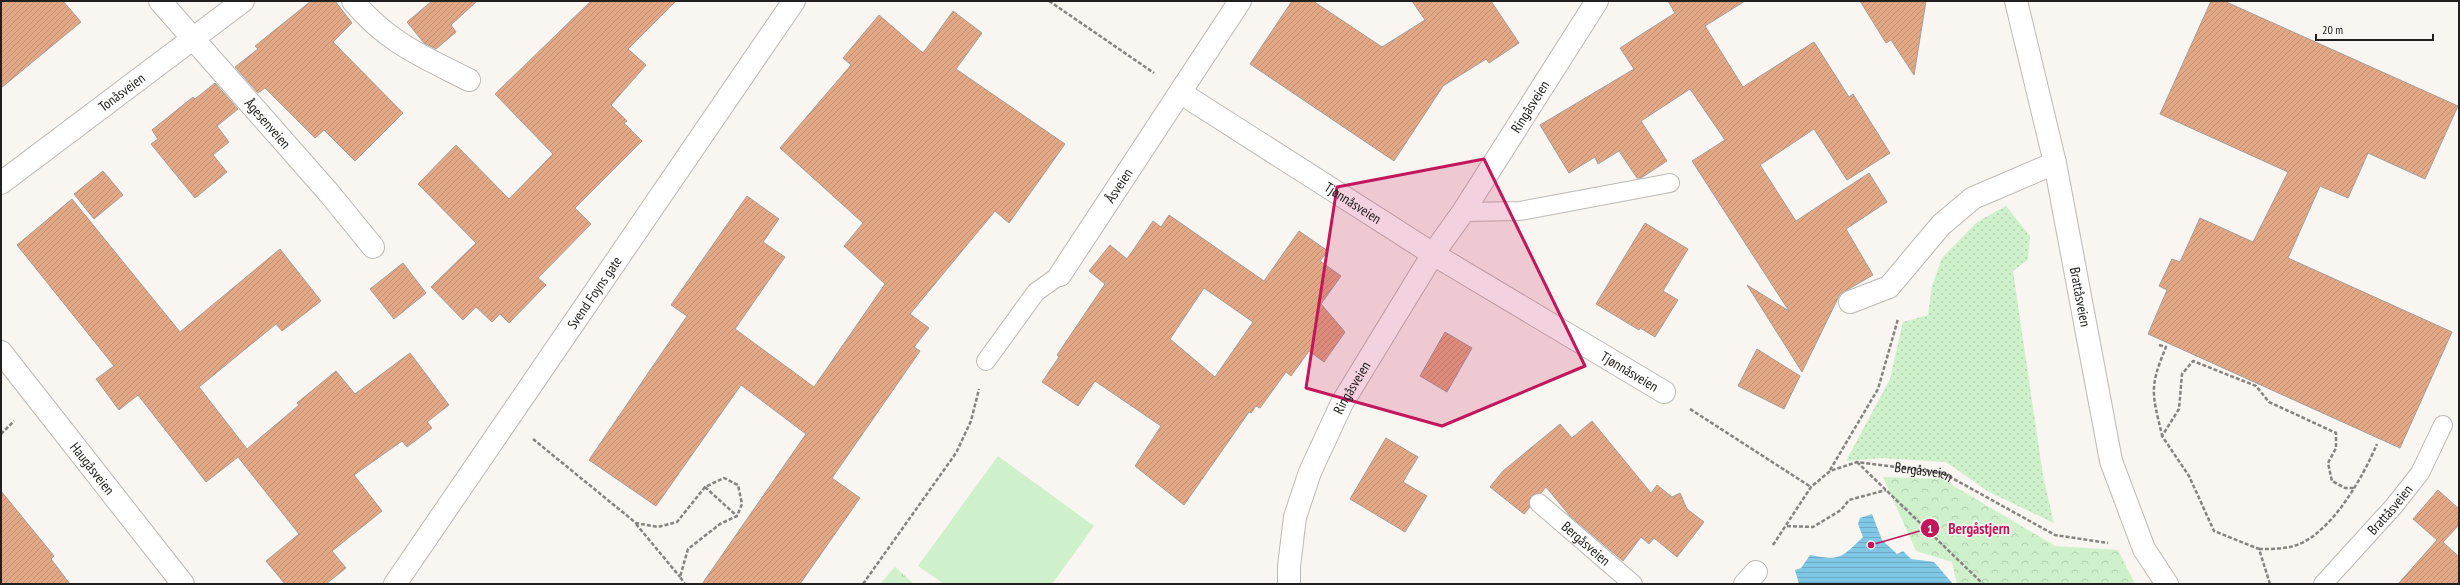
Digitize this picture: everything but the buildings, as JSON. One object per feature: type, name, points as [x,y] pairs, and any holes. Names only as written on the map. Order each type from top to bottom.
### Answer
[{"type":"street","name":"Ågesenveien","points":[[160,1],[329,193],[373,247]]},
{"type":"street","name":"Tonåsveien","points":[[1,183],[243,1]]},
{"type":"street","points":[[353,1],[367,18],[391,40],[469,80]]},
{"type":"street","name":"Svend Foyns gate","points":[[395,584],[794,1]]},
{"type":"street","name":"Åsveien","points":[[1060,275],[1240,1]]},
{"type":"street","name":"Ringåsveien","points":[[1289,584],[1288,566],[1295,517],[1310,472],[1342,403],[1433,254],[1463,212],[1597,1]]},
{"type":"street","name":"Brattåsveien","points":[[2016,1],[2054,163],[2111,460],[2144,549],[2167,584]]},
{"type":"street","name":"Tjønnåsveien","points":[[1180,93],[1433,254],[1664,392]]},
{"type":"street","points":[[1850,302],[1889,286],[1941,225],[1973,198],[2054,163]]},
{"type":"street","name":"Haugåsveien","points":[[1,352],[183,584]]},
{"type":"lane","points":[[1463,212],[1520,211],[1670,183]]},
{"type":"lane","name":"Åsveien","points":[[986,361],[1036,292],[1060,275]]},
{"type":"lane","name":"Brattåsveien","points":[[2323,584],[2394,506],[2420,472],[2443,425]]},
{"type":"lane","name":"Bergåsveien","points":[[1539,503],[1633,584]]},
{"type":"path","points":[[1049,1],[1180,93]]},
{"type":"path","points":[[1830,471],[1878,389],[1900,311]]},
{"type":"path","points":[[2159,345],[2166,347],[2155,374],[2153,397],[2162,436],[2189,476],[2214,531],[2259,549],[2291,547],[2324,528],[2354,488],[2377,444]]},
{"type":"path","points":[[863,584],[956,453],[971,421],[986,361]]},
{"type":"path","points":[[2162,436],[2179,409],[2182,374],[2193,361],[2256,386],[2269,402],[2336,433],[2336,448],[2328,463],[2332,481],[2345,488],[2354,488]]},
{"type":"path","points":[[1664,392],[1811,487]]},
{"type":"path","points":[[1,434],[18,418]]},
{"type":"path","points":[[509,418],[636,523],[685,584]]},
{"type":"path","points":[[1857,462],[1983,584]]},
{"type":"path","name":"Bergåsveien","points":[[1750,578],[1811,487],[1830,471],[1857,462],[1943,473],[2055,535],[2144,549]]},
{"type":"path","points":[[636,523],[658,527],[677,522],[705,487],[724,478],[738,485],[742,504],[737,516],[720,524],[688,549],[680,577]]},
{"type":"path","points":[[705,487],[737,516]]},
{"type":"path","points":[[1787,526],[1813,527],[1841,510],[1848,500],[1886,490]]},
{"type":"path","points":[[2259,549],[2270,584]]},
{"type":"highlighted area","points":[[1484,159],[1585,366],[1442,426],[1306,388],[1337,187]]},
{"type":"green space","points":[[2006,206],[2030,236],[2028,260],[2013,271],[2043,476],[2054,523],[1989,492],[1946,462],[1881,458],[1846,461],[1890,379],[1903,322],[1928,315],[1932,286],[1942,258],[1977,222]]},
{"type":"green space","points":[[998,456],[1094,526],[1052,584],[944,584],[918,566]]},
{"type":"green space","points":[[1883,477],[1942,479],[2055,546],[2118,550],[2135,584],[1957,584],[1952,562],[1916,551]]},
{"type":"green space","points":[[895,567],[914,584],[880,584]]},
{"type":"water","points":[[1872,514],[1882,540],[1897,554],[1903,551],[1911,559],[1934,562],[1953,584],[1799,584],[1795,570],[1801,568],[1810,555],[1828,558],[1845,554],[1863,537],[1858,524],[1860,518]]},
{"type":"place","name":"Bergåstjern","points":[[1871,545]]}]
